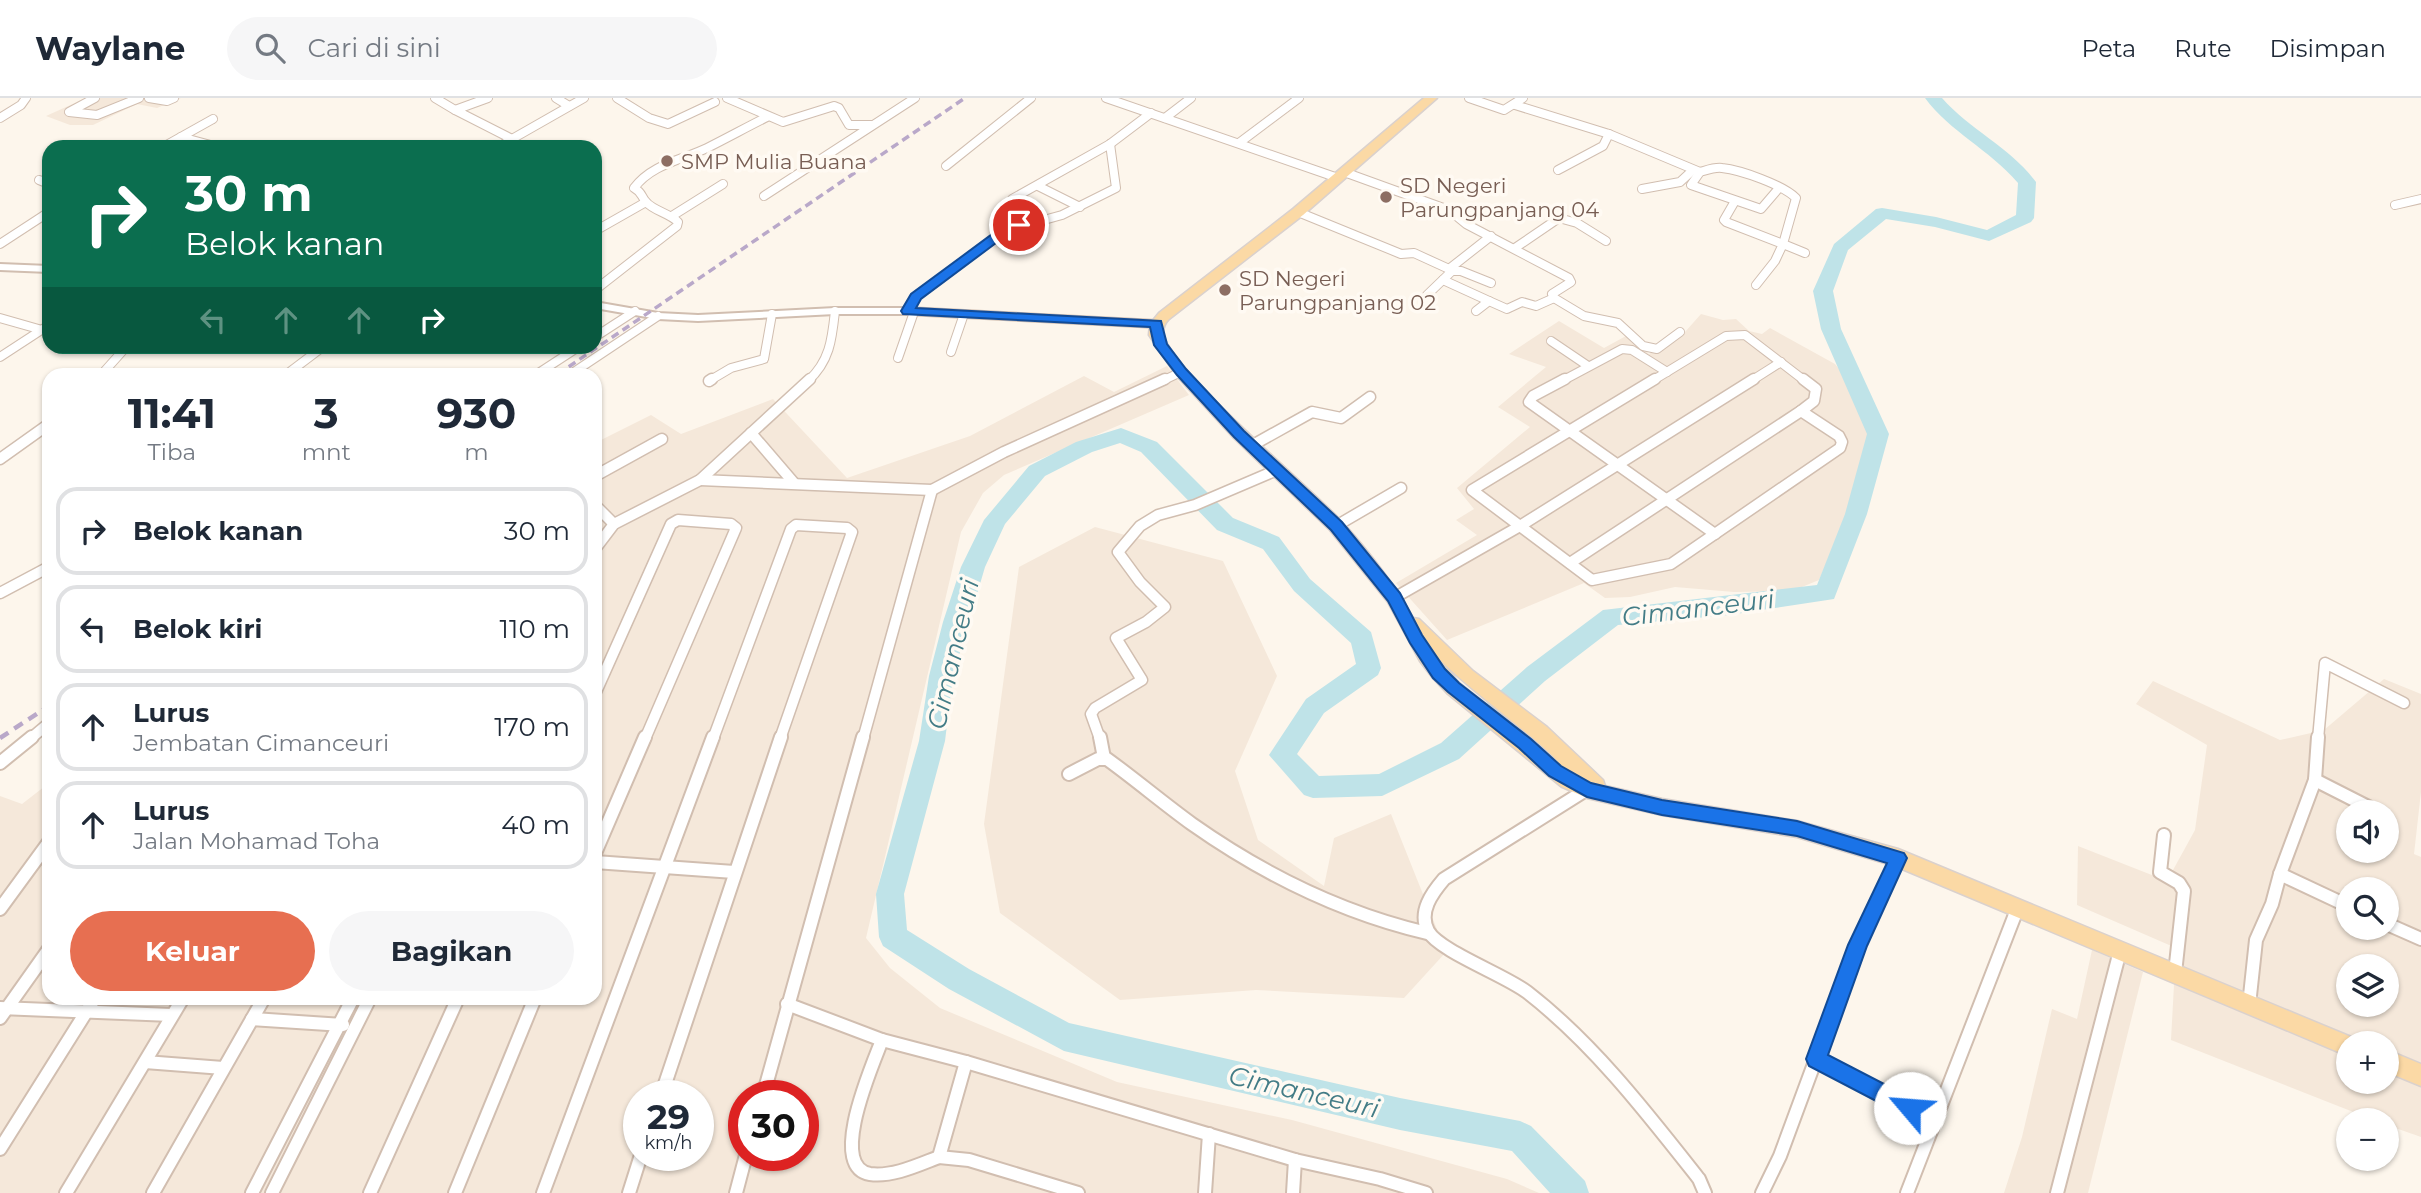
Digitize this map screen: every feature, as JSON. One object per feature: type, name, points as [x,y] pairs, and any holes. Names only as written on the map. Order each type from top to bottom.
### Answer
[{"type":"main road","points":[[1431,98],[1298,212],[1157,324],[1156,335],[1181,372],[1251,446],[1336,526],[1394,597],[1426,656],[1460,682],[1503,704],[1533,738],[1555,771],[1596,789],[1662,807],[1797,829],[1898,858],[2336,1041]]},
{"type":"main road","points":[[1460,682],[1489,716],[1533,738]]},
{"type":"main road","points":[[2399,1066],[2421,1075]]},
{"type":"street","points":[[0,118],[21,105],[26,98]]},
{"type":"street","points":[[95,98],[69,112],[83,117],[99,116],[139,98]]},
{"type":"street","points":[[149,98],[174,98]]},
{"type":"street","points":[[435,98],[512,139],[584,98]]},
{"type":"street","points":[[455,110],[488,98]]},
{"type":"street","points":[[555,98],[569,106]]},
{"type":"street","points":[[617,98],[649,118],[668,124],[725,98],[745,104],[766,117],[783,122],[834,106],[839,108],[849,125],[871,125]]},
{"type":"street","points":[[707,98],[715,102]]},
{"type":"street","points":[[764,196],[915,98]]},
{"type":"street","points":[[946,166],[1031,98]]},
{"type":"street","points":[[1106,98],[1449,210],[1466,224],[1569,278],[1571,282],[1552,294],[1555,298],[1587,317],[1618,323],[1649,349],[1657,349],[1680,332]]},
{"type":"street","points":[[1120,103],[1128,98]]},
{"type":"street","points":[[1165,118],[1191,98]]},
{"type":"street","points":[[1239,143],[1299,98]]},
{"type":"street","points":[[1469,98],[1504,110],[1516,105],[1523,98]]},
{"type":"street","points":[[1516,105],[1609,134],[1697,171]]},
{"type":"street","points":[[1012,199],[1110,144],[1151,113]]},
{"type":"street","points":[[602,285],[677,226],[678,222],[672,216],[646,202],[641,192],[634,188],[650,173],[704,150],[766,117]]},
{"type":"street","points":[[176,140],[213,118]]},
{"type":"street","points":[[1558,170],[1603,146],[1609,134]]},
{"type":"street","points":[[181,137],[192,140]]},
{"type":"street","points":[[898,358],[916,297],[1004,231],[1080,207],[1117,186],[1110,144]]},
{"type":"street","points":[[1642,189],[1680,182],[1697,171],[1720,167],[1796,195],[1789,212],[1789,231],[1776,261],[1756,285]]},
{"type":"street","points":[[1697,171],[1692,186],[1761,209],[1779,188]]},
{"type":"street","points":[[672,216],[723,184]]},
{"type":"street","points":[[1038,186],[1080,207]]},
{"type":"street","points":[[2395,205],[2421,199]]},
{"type":"street","points":[[1735,201],[1724,220],[1726,222],[1805,253]]},
{"type":"street","points":[[602,227],[646,202]]},
{"type":"street","points":[[1298,212],[1401,254],[1415,254],[1451,270],[1491,282]]},
{"type":"street","points":[[0,244],[42,217]]},
{"type":"street","points":[[1515,248],[1561,218],[1577,223],[1606,241]]},
{"type":"street","points":[[1427,295],[1451,270],[1491,236]]},
{"type":"street","points":[[0,267],[42,269]]},
{"type":"street","points":[[1443,280],[1507,309],[1522,303],[1536,306],[1555,298]]},
{"type":"street","points":[[1476,311],[1489,302]]},
{"type":"street","points":[[602,306],[658,316],[698,318],[835,311],[964,314],[1157,324]]},
{"type":"street","points":[[602,540],[614,524],[700,480],[826,361],[835,311]]},
{"type":"street","points":[[602,333],[635,312]]},
{"type":"street","points":[[709,381],[731,368],[764,359],[772,314]]},
{"type":"street","points":[[951,352],[964,314]]},
{"type":"street","points":[[602,353],[658,316]]},
{"type":"street","points":[[0,318],[42,326]]},
{"type":"street","points":[[0,358],[42,329]]},
{"type":"street","points":[[1570,564],[1801,411],[1814,401],[1816,389],[1745,335],[1726,336],[1472,490],[1570,564],[1592,580],[1671,565],[1840,448],[1842,442],[1839,436],[1801,411]]},
{"type":"street","points":[[1551,341],[1588,366]]},
{"type":"street","points":[[1667,372],[1632,350],[1622,349],[1533,396],[1529,402],[1715,534]]},
{"type":"street","points":[[107,368],[120,354]]},
{"type":"street","points":[[295,368],[313,354]]},
{"type":"street","points":[[546,368],[568,354]]},
{"type":"street","points":[[579,368],[600,354]]},
{"type":"street","points":[[1394,597],[1520,526],[1781,362]]},
{"type":"street","points":[[700,480],[932,490],[1004,452],[1181,372]]},
{"type":"street","points":[[1251,446],[1312,412],[1341,418],[1370,397]]},
{"type":"street","points":[[0,460],[42,429]]},
{"type":"street","points":[[751,433],[794,482]]},
{"type":"street","points":[[602,472],[662,439]]},
{"type":"street","points":[[1277,470],[1195,505],[1158,515],[1140,526],[1118,552],[1140,582],[1165,607],[1116,638],[1142,680],[1095,708],[1091,714],[1098,730],[1104,758],[1220,841],[1310,893],[1383,924],[1427,933],[1448,949],[1517,984],[1570,1029],[1642,1105],[1699,1179],[1705,1193]]},
{"type":"street","points":[[1336,526],[1401,488]]},
{"type":"street","points":[[767,1080],[932,490]]},
{"type":"street","points":[[602,516],[614,524]]},
{"type":"street","points":[[602,678],[671,524],[678,520],[731,524],[736,528],[602,822]]},
{"type":"street","points":[[543,1193],[791,529],[796,525],[847,528],[852,532],[734,872],[666,1080]]},
{"type":"street","points":[[0,593],[42,571]]},
{"type":"street","points":[[2249,1005],[2256,940],[2272,904],[2280,874],[2315,780],[2325,663],[2404,703]]},
{"type":"street","points":[[0,763],[42,729]]},
{"type":"street","points":[[1069,774],[1104,758]]},
{"type":"street","points":[[2315,780],[2355,800]]},
{"type":"street","points":[[1427,933],[1424,924],[1426,906],[1430,895],[1444,879],[1596,789]]},
{"type":"street","points":[[2164,835],[2160,872],[2179,883],[2184,891],[2175,972]]},
{"type":"street","points":[[0,909],[42,852]]},
{"type":"street","points":[[1762,1193],[1780,1156],[1858,945],[1898,858]]},
{"type":"street","points":[[602,862],[734,872]]},
{"type":"street","points":[[2280,874],[2336,900]]},
{"type":"street","points":[[1907,1193],[1933,1120],[2018,907]]},
{"type":"street","points":[[2399,930],[2421,940]]},
{"type":"street","points":[[2057,1193],[2120,951]]},
{"type":"street","points":[[2,1011],[42,958]]},
{"type":"street","points":[[788,1004],[882,1040],[966,1062],[1380,1186],[1426,1193]]},
{"type":"street","points":[[0,1149],[90,1005]]},
{"type":"street","points":[[66,1193],[178,1005]]},
{"type":"street","points":[[153,1193],[260,1005]]},
{"type":"street","points":[[252,1193],[348,1005]]},
{"type":"street","points":[[272,1193],[366,1005]]},
{"type":"street","points":[[370,1193],[455,1005]]},
{"type":"street","points":[[455,1193],[532,1005]]},
{"type":"street","points":[[2,1011],[171,1015]]},
{"type":"street","points":[[252,1019],[356,1026]]},
{"type":"street","points":[[882,1040],[852,1131],[851,1160],[855,1168],[863,1172],[881,1172],[906,1169],[939,1157],[969,1160],[1078,1193]]},
{"type":"street","points":[[1816,1059],[1933,1120]]},
{"type":"street","points":[[145,1062],[223,1068]]},
{"type":"street","points":[[939,1157],[966,1062]]},
{"type":"street","points":[[1205,1193],[1209,1134]]},
{"type":"street","points":[[1293,1193],[1295,1160]]},
{"type":"street","points":[[629,1193],[636,1171]]},
{"type":"street","points":[[736,1193],[742,1171]]},
{"type":"shaded area","points":[[86,98],[181,98],[157,108],[137,104],[93,125],[70,125],[46,116]]},
{"type":"shaded area","points":[[1701,314],[1723,320],[1736,319],[1749,331],[1762,334],[1770,328],[1835,364],[1877,415],[1879,441],[1819,580],[1792,591],[1734,592],[1675,587],[1630,597],[1605,598],[1584,583],[1447,640],[1396,583],[1477,535],[1456,520],[1474,509],[1457,488],[1530,427],[1498,407],[1546,367],[1509,354],[1559,321],[1604,348],[1626,336],[1649,354],[1685,332]]},
{"type":"shaded area","points":[[1167,366],[1189,395],[1004,475],[983,493],[961,532],[866,938],[890,968],[940,1008],[1117,1082],[1292,1120],[1507,1179],[1539,1193],[0,1193],[0,796],[22,804],[42,788],[42,1005],[602,1005],[602,440],[651,415],[681,434],[773,399],[847,478],[970,436],[1084,376],[1114,392]]},
{"type":"shaded area","points":[[1095,527],[1223,561],[1277,676],[1235,771],[1258,840],[1324,886],[1334,838],[1391,814],[1446,952],[1404,998],[1256,990],[1120,1000],[1000,913],[984,824],[1019,567]]},
{"type":"shaded area","points":[[2384,679],[2421,694],[2421,792],[2414,854],[2421,857],[2421,1137],[2399,1129],[2399,1108],[2344,1108],[2171,1040],[2176,948],[2077,905],[2078,846],[2167,881],[2195,830],[2207,745],[2136,704],[2153,681],[2280,740],[2324,730]]},
{"type":"shaded area","points":[[2092,950],[2143,972],[2088,1193],[2004,1193],[2022,1137],[2052,1009],[2077,1019]]},
{"type":"waterway","name":"Cimanceuri","points":[[1573,1193],[1520,1137],[1400,1114],[1064,1036],[959,979],[893,937],[890,894],[932,741],[941,676],[973,567],[995,520],[1037,471],[1084,447],[1121,435],[1149,447],[1225,524],[1271,543],[1302,585],[1362,639],[1369,668],[1315,706],[1282,755],[1313,787],[1382,785],[1450,751],[1536,674],[1612,616],[1729,606],[1826,593],[1856,514],[1878,434],[1831,329],[1823,291],[1840,248],[1882,213],[1936,222],[1989,236],[2025,218],[2027,182],[2005,157],[1951,118],[1933,98]]},
{"type":"railway","points":[[602,344],[965,98]]},
{"type":"railway","points":[[567,368],[587,354]]},
{"type":"railway","points":[[0,738],[42,711]]},
{"type":"place","name":"SMP Mulia Buana","points":[[667,161]]},
{"type":"place","name":"SD Negeri Parungpanjang 04","points":[[1386,197]]},
{"type":"place","name":"SD Negeri Parungpanjang 02","points":[[1225,290]]},
{"type":"route","points":[[1019,225],[1004,231],[916,297],[907,311],[1157,324],[1156,335],[1161,345],[1181,372],[1239,434],[1336,526],[1394,597],[1426,656],[1439,673],[1453,688],[1525,743],[1555,771],[1587,790],[1662,807],[1797,829],[1898,858],[1858,945],[1816,1059],[1910,1108]]}]
